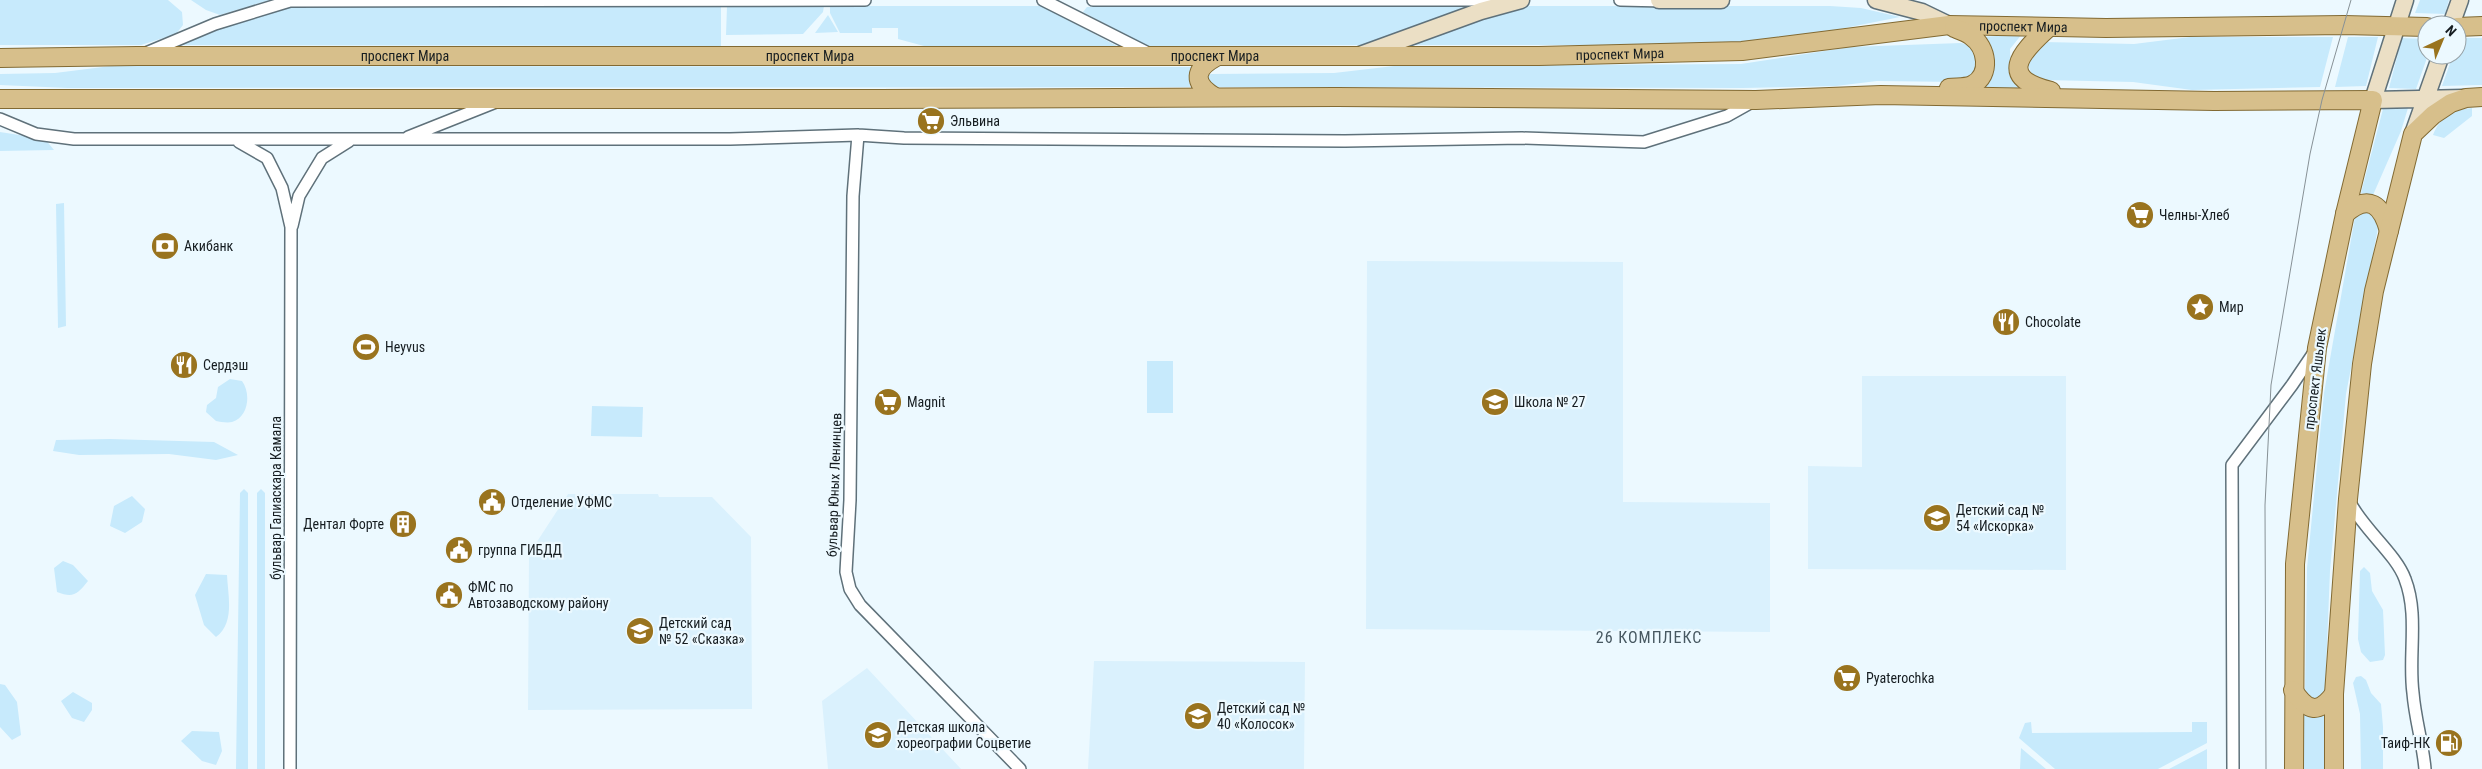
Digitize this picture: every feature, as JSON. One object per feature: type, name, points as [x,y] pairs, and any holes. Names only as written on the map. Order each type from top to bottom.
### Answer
[{"type":"main road","points":[[1355,57],[1515,0],[1521,0]]},
{"type":"main road","points":[[1661,1],[1721,0]]},
{"type":"main road","points":[[1876,0],[1922,12],[1972,36],[1984,52],[1986,62],[1979,79],[1971,85],[1881,96]]},
{"type":"main road","name":"проспект Яшьлек","points":[[2294,769],[2293,690],[2296,564],[2317,348],[2345,214],[2374,100],[2405,0]]},
{"type":"main road","points":[[2455,15],[2460,0]]},
{"type":"main road","name":"проспект Мира","points":[[0,58],[137,56],[1524,56],[1742,51],[1949,25],[2048,28],[2417,27]]},
{"type":"main road","points":[[2467,27],[2482,26]]},
{"type":"main road","points":[[2048,28],[2027,46],[2020,55],[2019,65],[2022,78],[2031,86],[2075,97]]},
{"type":"main road","points":[[1215,97],[1205,91],[1198,77],[1205,63],[1216,56]]},
{"type":"main road","points":[[2334,769],[2334,694],[2348,499],[2362,364],[2374,291],[2413,134],[2438,65]]},
{"type":"main road","points":[[0,99],[1215,97],[1756,100],[1881,96],[2214,100],[2474,98]]},
{"type":"main road","points":[[2413,134],[2433,115],[2451,103],[2474,98]]},
{"type":"main road","points":[[2345,214],[2354,206],[2370,204],[2379,207],[2384,214],[2389,231]]},
{"type":"main road","points":[[2293,690],[2300,701],[2310,708],[2319,708],[2326,704],[2334,694]]},
{"type":"street","points":[[137,56],[215,24],[290,1],[865,0]]},
{"type":"street","points":[[1043,0],[1154,56]]},
{"type":"street","points":[[1093,0],[1515,0]]},
{"type":"street","points":[[1620,0],[1661,1]]},
{"type":"street","points":[[402,139],[507,98]]},
{"type":"street","points":[[0,119],[36,134],[74,139],[730,139],[858,135],[914,138],[1344,141],[1522,138],[1644,142],[1727,116],[1756,100]]},
{"type":"street","name":"бульвар Юных Ленинцев","points":[[858,135],[853,196],[850,500],[846,572],[850,589],[860,605],[1020,769]]},
{"type":"street","points":[[233,140],[267,158],[282,188],[291,227]]},
{"type":"street","points":[[291,227],[299,196],[322,158],[349,140]]},
{"type":"street","name":"бульвар Галиаскара Камала","points":[[290,769],[291,227]]},
{"type":"street","points":[[2233,769],[2232,465],[2292,385],[2317,348]]},
{"type":"street","points":[[2348,499],[2356,515],[2398,565],[2406,578],[2412,609],[2412,692],[2425,769]]},
{"type":"shaded area","points":[[0,0],[168,0],[182,12],[183,25],[176,34],[141,45],[0,45]]},
{"type":"shaded area","points":[[191,0],[270,0],[220,15],[206,10]]},
{"type":"shaded area","points":[[2420,0],[2449,0],[2445,14],[2415,13]]},
{"type":"shaded area","points":[[291,6],[721,6],[721,46],[180,45],[246,19]]},
{"type":"shaded area","points":[[727,6],[824,6],[823,12],[803,34],[726,35]]},
{"type":"shaded area","points":[[830,6],[1042,6],[1117,46],[924,46],[898,39],[898,28],[872,28],[872,33],[840,33],[830,13]]},
{"type":"shaded area","points":[[1519,6],[1830,6],[1861,8],[1900,17],[1810,35],[1710,45],[1410,45]]},
{"type":"shaded area","points":[[1087,7],[1476,7],[1371,45],[1146,46],[1083,12]]},
{"type":"shaded area","points":[[828,15],[838,32],[815,33]]},
{"type":"shaded area","points":[[2022,34],[2010,49],[2011,72],[2020,88],[1982,88],[1990,74],[1993,62],[1991,50],[1983,37]]},
{"type":"shaded area","points":[[2190,37],[2333,37],[2320,87],[2192,90],[2133,82],[2044,80],[2032,75],[2027,62],[2044,42],[2134,44]]},
{"type":"shaded area","points":[[2348,37],[2378,37],[2366,86],[2335,87]]},
{"type":"shaded area","points":[[2402,38],[2417,39],[2417,65],[2424,65],[2416,89],[2389,88]]},
{"type":"shaded area","points":[[2467,38],[2482,38],[2482,85],[2442,86],[2449,65],[2467,65]]},
{"type":"shaded area","points":[[1961,43],[1975,49],[1978,66],[1968,79],[1958,82],[1877,81],[1836,86],[1742,88],[1213,87],[1209,86],[1207,76],[1211,74],[1334,73],[1394,66],[1741,64],[1850,47]]},
{"type":"shaded area","points":[[111,66],[1193,67],[1189,77],[1190,87],[68,88],[0,85],[0,74],[55,73]]},
{"type":"shaded area","points":[[2408,108],[2401,131],[2373,195],[2361,193],[2383,109]]},
{"type":"shaded area","points":[[2472,108],[2472,116],[2444,138],[2433,135],[2436,128],[2448,115],[2458,110]]},
{"type":"shaded area","points":[[0,132],[45,139],[54,150],[0,151]]},
{"type":"shaded area","points":[[64,203],[66,326],[58,328],[56,204]]},
{"type":"shaded area","points":[[2364,212],[2376,217],[2378,228],[2346,394],[2330,571],[2325,694],[2312,701],[2305,693],[2307,568],[2324,393],[2355,217]]},
{"type":"shaded area","name":"Школа № 27","points":[[1367,261],[1623,262],[1623,502],[1770,503],[1770,632],[1366,629]]},
{"type":"shaded area","points":[[1147,361],[1173,361],[1173,413],[1147,413]]},
{"type":"shaded area","name":"Детский сад № 54 «Искорка»","points":[[1862,376],[2066,376],[2066,570],[1808,569],[1808,466],[1862,467]]},
{"type":"shaded area","points":[[230,379],[242,381],[245,386],[247,404],[245,410],[238,419],[232,422],[216,421],[206,412],[207,405],[216,398],[218,387]]},
{"type":"shaded area","points":[[592,406],[643,407],[642,437],[591,436]]},
{"type":"shaded area","points":[[110,439],[214,442],[238,455],[216,460],[169,454],[79,455],[53,451],[56,440]]},
{"type":"shaded area","points":[[244,489],[248,493],[248,769],[236,769],[240,493]]},
{"type":"shaded area","points":[[261,489],[265,493],[265,769],[257,769],[257,493]]},
{"type":"shaded area","name":"Детский сад № 52 «Сказка»","points":[[568,494],[658,494],[659,497],[712,497],[751,537],[752,709],[528,710],[529,554]]},
{"type":"shaded area","points":[[132,496],[145,509],[142,522],[125,533],[110,526],[114,506]]},
{"type":"shaded area","points":[[63,561],[73,565],[88,581],[78,592],[71,595],[57,592],[54,568]]},
{"type":"shaded area","points":[[2364,567],[2370,573],[2372,591],[2383,610],[2385,655],[2383,660],[2370,662],[2361,652],[2358,639],[2360,571]]},
{"type":"shaded area","points":[[206,574],[227,575],[228,617],[222,631],[216,637],[204,625],[195,595]]},
{"type":"shaded area","name":"Детский сад № 40 «Колосок»","points":[[1094,661],[1305,662],[1304,769],[1088,769]]},
{"type":"shaded area","name":"Детская школа хореографии Соцветие","points":[[867,668],[961,769],[828,769],[822,701]]},
{"type":"shaded area","points":[[2361,676],[2366,680],[2371,693],[2381,704],[2383,769],[2361,769],[2360,714],[2353,683],[2356,677]]},
{"type":"shaded area","points":[[0,684],[5,685],[17,702],[21,735],[12,740],[0,727]]},
{"type":"shaded area","points":[[73,692],[92,703],[92,710],[84,722],[72,718],[61,701]]},
{"type":"shaded area","points":[[2302,712],[2312,717],[2326,713],[2326,769],[2303,769]]},
{"type":"shaded area","points":[[2031,722],[2032,733],[2192,732],[2192,722],[2207,722],[2207,743],[2158,769],[2055,769],[2019,738],[2025,723]]},
{"type":"shaded area","points":[[192,731],[219,732],[222,751],[216,765],[202,761],[181,741]]},
{"type":"shaded area","points":[[2021,748],[2046,769],[2020,769]]},
{"type":"shaded area","points":[[2207,749],[2207,769],[2169,769]]},
{"type":"tram line","points":[[2266,769],[2265,505],[2271,385],[2310,154],[2322,100],[2351,0]]},
{"type":"place","name":"Эльвина","points":[[931,121]]},
{"type":"place","name":"Челны-Хлеб","points":[[2140,215]]},
{"type":"place","name":"Акибанк","points":[[165,246]]},
{"type":"place","name":"Мир","points":[[2200,307]]},
{"type":"place","name":"Chocolate","points":[[2006,322]]},
{"type":"place","name":"Heyvus","points":[[366,347]]},
{"type":"place","name":"Сердэш","points":[[184,365]]},
{"type":"place","name":"Magnit","points":[[888,402]]},
{"type":"place","name":"Школа № 27","points":[[1495,402]]},
{"type":"place","name":"Отделение УФМС","points":[[492,502]]},
{"type":"place","name":"Детский сад № 54 «Искорка»","points":[[1937,518]]},
{"type":"place","name":"Дентал Форте","points":[[403,524]]},
{"type":"place","name":"группа ГИБДД","points":[[459,550]]},
{"type":"place","name":"ФМС по Автозаводскому району","points":[[449,595]]},
{"type":"place","name":"Детский сад № 52 «Сказка»","points":[[640,631]]},
{"type":"place","name":"Pyaterochka","points":[[1847,678]]},
{"type":"place","name":"Детский сад № 40 «Колосок»","points":[[1198,716]]},
{"type":"place","name":"Детская школа хореографии Соцветие","points":[[878,735]]},
{"type":"place","name":"Таиф-НК","points":[[2449,743]]},
{"type":"district","name":"26 КОМПЛЕКС","points":[[1649,637]]}]
